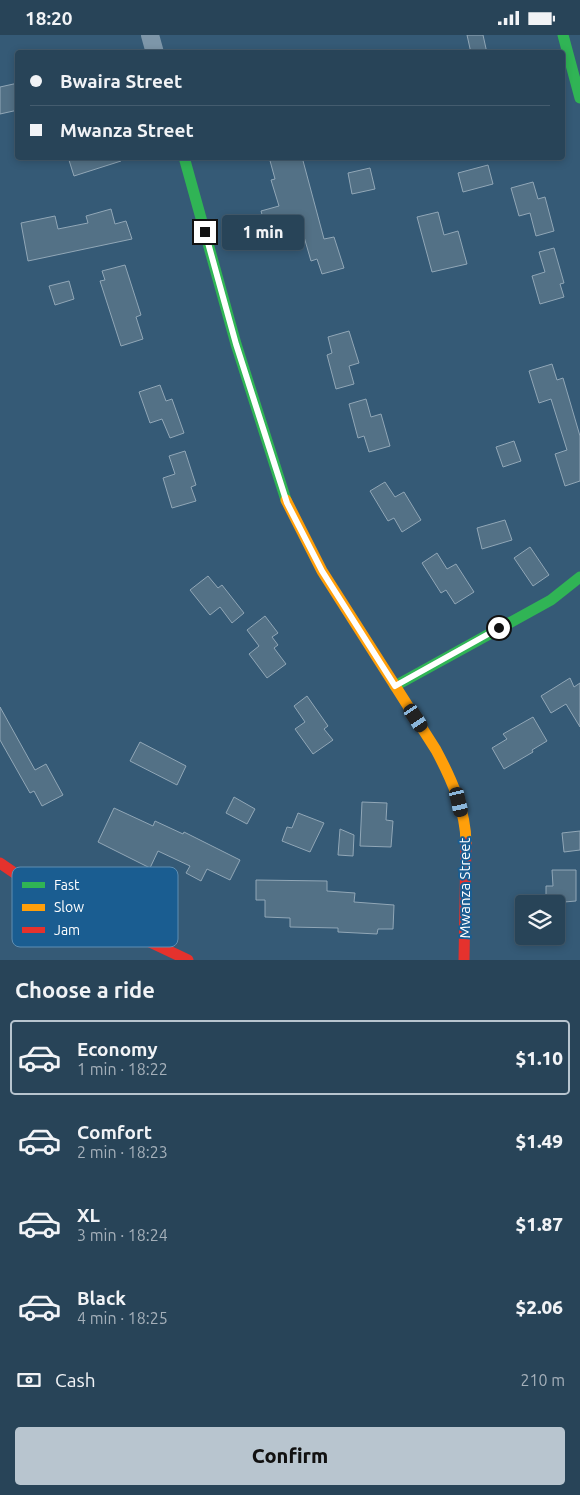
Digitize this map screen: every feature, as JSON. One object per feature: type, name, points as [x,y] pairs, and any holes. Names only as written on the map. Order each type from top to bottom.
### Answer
[{"type":"street","points":[[150,35],[154,50]]},
{"type":"street","points":[[563,35],[580,98]]},
{"type":"street","name":"Mwanza Street","points":[[185,160],[236,344],[287,503],[322,571],[436,750],[447,770],[459,802],[466,840],[464,960]]},
{"type":"street","points":[[395,686],[551,599],[580,577]]},
{"type":"street","points":[[0,863],[12,871]]},
{"type":"street","points":[[161,947],[188,960]]},
{"type":"building","points":[[467,35],[483,35],[486,50],[470,50]]},
{"type":"building","points":[[15,84],[15,111],[0,114],[0,87]]},
{"type":"building","points":[[69,160],[121,160],[121,161],[74,176]]},
{"type":"building","points":[[270,160],[303,160],[324,239],[334,237],[344,268],[322,274],[317,259],[311,261],[298,216],[265,225],[261,211],[279,206],[271,180],[275,179]]},
{"type":"building","points":[[488,165],[493,184],[463,192],[458,173]]},
{"type":"building","points":[[370,168],[375,189],[352,194],[348,173]]},
{"type":"building","points":[[533,182],[538,199],[545,197],[554,231],[536,236],[530,213],[519,216],[511,188]]},
{"type":"building","points":[[111,209],[115,224],[126,221],[132,239],[28,261],[21,223],[55,216],[58,229],[88,223],[86,216]]},
{"type":"building","points":[[438,212],[444,235],[458,231],[467,264],[432,272],[417,217]]},
{"type":"building","points":[[554,248],[564,283],[560,284],[564,297],[540,304],[532,276],[545,272],[539,252]]},
{"type":"building","points":[[125,265],[141,315],[136,317],[143,339],[121,346],[100,281],[105,280],[102,271]]},
{"type":"building","points":[[69,281],[74,299],[55,305],[49,286]]},
{"type":"building","points":[[349,331],[359,363],[349,366],[354,384],[336,389],[327,355],[332,353],[328,337]]},
{"type":"building","points":[[552,364],[557,380],[563,378],[580,436],[580,481],[565,486],[555,454],[567,450],[551,399],[539,403],[529,371]]},
{"type":"building","points":[[160,385],[166,401],[172,399],[184,433],[170,438],[162,419],[150,423],[139,392]]},
{"type":"building","points":[[366,399],[371,417],[381,414],[390,446],[369,452],[364,436],[358,438],[349,404]]},
{"type":"building","points":[[514,441],[521,461],[503,467],[496,447]]},
{"type":"building","points":[[185,451],[196,485],[191,487],[196,501],[172,508],[163,478],[175,474],[169,456]]},
{"type":"building","points":[[385,482],[395,497],[404,492],[421,520],[402,532],[394,518],[388,521],[370,491]]},
{"type":"building","points":[[505,520],[512,540],[482,549],[477,528]]},
{"type":"building","points":[[530,547],[549,575],[533,586],[514,558]]},
{"type":"building","points":[[437,553],[447,569],[456,564],[474,592],[455,604],[446,590],[441,593],[422,563]]},
{"type":"building","points":[[208,576],[218,588],[222,585],[244,613],[232,623],[220,607],[210,615],[190,590]]},
{"type":"building","points":[[265,616],[278,633],[272,637],[278,645],[274,648],[286,664],[267,678],[249,654],[259,646],[247,630]]},
{"type":"building","points":[[570,678],[574,687],[580,683],[580,727],[566,704],[551,713],[541,696]]},
{"type":"building","points":[[307,696],[328,726],[324,729],[333,740],[313,754],[295,729],[305,722],[294,706]]},
{"type":"building","points":[[0,707],[35,770],[46,764],[63,795],[42,806],[34,791],[30,793],[0,740]]},
{"type":"building","points":[[533,717],[547,741],[532,750],[533,752],[504,769],[492,748],[507,739],[503,734]]},
{"type":"building","points":[[140,742],[186,766],[177,785],[130,761]]},
{"type":"building","points":[[234,797],[255,809],[247,824],[226,813]]},
{"type":"building","points":[[362,802],[387,803],[386,820],[393,821],[391,847],[360,846]]},
{"type":"building","points":[[114,808],[153,826],[155,821],[183,834],[184,832],[240,860],[230,880],[207,869],[201,881],[186,873],[190,866],[158,851],[150,867],[148,867],[98,842]]},
{"type":"building","points":[[298,813],[324,823],[310,852],[282,841],[287,827],[292,828]]},
{"type":"building","points":[[340,829],[354,835],[353,856],[338,855]]},
{"type":"building","points":[[580,831],[580,850],[564,852],[562,833]]},
{"type":"building","points":[[552,870],[576,870],[576,901],[565,902],[565,895],[546,895],[546,886],[553,886]]},
{"type":"building","points":[[256,880],[327,881],[327,891],[355,893],[354,902],[394,905],[393,929],[378,929],[377,934],[338,932],[338,928],[290,927],[290,918],[265,917],[265,900],[256,900]]},
{"type":"traffic: fast","points":[[563,35],[580,98]]},
{"type":"traffic: fast","points":[[185,160],[236,344],[286,500]]},
{"type":"traffic: fast","points":[[395,686],[551,600],[580,577]]},
{"type":"traffic: slow","points":[[286,500],[322,571],[436,750],[452,783],[460,807],[466,843]]},
{"type":"traffic: jam","points":[[464,960],[466,843]]},
{"type":"traffic: jam","points":[[0,863],[12,871]]},
{"type":"traffic: jam","points":[[161,947],[188,960]]},
{"type":"route","points":[[205,232],[236,344],[287,503],[312,555],[395,686],[499,628]]}]
